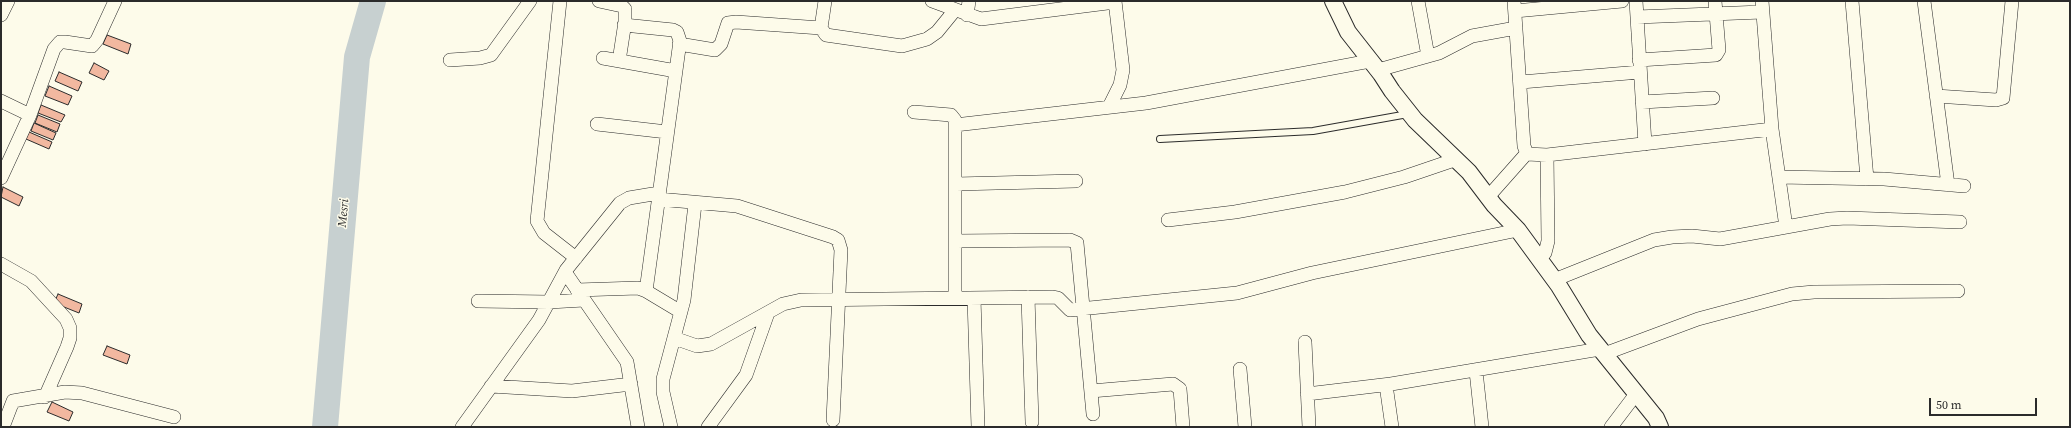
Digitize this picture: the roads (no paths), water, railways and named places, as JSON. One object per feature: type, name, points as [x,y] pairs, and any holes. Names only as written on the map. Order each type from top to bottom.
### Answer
[{"type":"street","points":[[1,15],[8,1]]},
{"type":"street","points":[[1,178],[30,116],[57,45],[65,42],[92,46],[97,40],[115,1]]},
{"type":"street","points":[[450,60],[491,55],[530,1]]},
{"type":"street","points":[[560,1],[537,221],[544,233],[576,258]]},
{"type":"street","points":[[599,1],[622,6],[626,13],[619,60]]},
{"type":"street","points":[[825,1],[821,28],[826,35],[902,46],[927,39],[961,13],[969,1]]},
{"type":"street","points":[[932,1],[961,13],[981,19],[1115,2],[1123,70],[1120,85],[1109,107]]},
{"type":"street","points":[[1333,1],[1348,32],[1410,114],[1454,160],[1469,172],[1488,197],[1518,230],[1554,280],[1589,335],[1656,418],[1660,427]]},
{"type":"street","points":[[1418,1],[1428,56]]},
{"type":"street","points":[[1622,1],[1515,6],[1524,146],[1527,153],[1532,156],[1547,155],[1772,129]]},
{"type":"street","points":[[1636,1],[1645,144]]},
{"type":"street","points":[[1852,1],[1867,179]]},
{"type":"street","points":[[1924,1],[1948,185]]},
{"type":"street","points":[[1936,96],[1996,100],[2003,98],[2012,1]]},
{"type":"street","points":[[1637,17],[1716,7],[1762,6],[1772,129],[1786,228]]},
{"type":"street","points":[[1521,82],[1716,55],[1719,50],[1716,7]]},
{"type":"street","points":[[679,44],[715,50],[721,44],[728,23],[731,22],[821,28]]},
{"type":"street","points":[[624,25],[673,30],[679,35],[676,71],[646,291]]},
{"type":"street","points":[[955,125],[1146,103],[1374,66],[1428,56],[1452,48],[1472,36],[1516,28]]},
{"type":"street","points":[[603,58],[676,71]]},
{"type":"street","points":[[1642,102],[1713,98]]},
{"type":"street","points":[[1,101],[30,116]]},
{"type":"street","points":[[914,112],[951,115],[954,117],[956,184],[955,298]]},
{"type":"street","points":[[597,124],[668,132]]},
{"type":"street","points":[[1488,197],[1527,153]]},
{"type":"street","points":[[1538,259],[1545,253],[1548,241],[1547,155]]},
{"type":"street","points":[[1168,220],[1235,212],[1345,192],[1404,177],[1454,160]]},
{"type":"street","points":[[1779,177],[1867,179],[1964,186]]},
{"type":"street","points":[[956,184],[1076,181]]},
{"type":"street","points":[[462,427],[539,320],[565,272],[624,199],[658,196],[695,204],[737,206],[833,237],[838,240],[841,250],[833,420]]},
{"type":"street","points":[[671,427],[662,386],[685,291],[695,204]]},
{"type":"street","points":[[1554,280],[1654,240],[1692,236],[1720,239],[1830,219],[1847,218],[1960,222]]},
{"type":"street","points":[[674,338],[697,346],[712,344],[791,301],[1053,297],[1058,298],[1068,309],[1084,309],[1237,292],[1312,273],[1518,230]]},
{"type":"street","points":[[955,241],[1074,241],[1079,247],[1093,414]]},
{"type":"street","points":[[1,264],[30,281],[66,318],[70,328],[70,338],[67,347],[46,397]]},
{"type":"street","points":[[565,272],[625,358],[638,427]]},
{"type":"street","points":[[478,301],[549,302],[581,295],[631,288],[646,291],[681,312]]},
{"type":"street","points":[[1307,394],[1386,385],[1602,352],[1698,319],[1792,294],[1814,292],[1958,291]]},
{"type":"street","points":[[1028,297],[1032,422]]},
{"type":"street","points":[[974,298],[978,427]]},
{"type":"street","points":[[708,427],[746,375],[768,313]]},
{"type":"street","points":[[1305,342],[1309,427]]},
{"type":"street","points":[[1240,369],[1245,427]]},
{"type":"street","points":[[1476,371],[1482,427]]},
{"type":"street","points":[[491,386],[572,391],[631,384]]},
{"type":"street","points":[[1091,391],[1173,384],[1180,389],[1183,427]]},
{"type":"street","points":[[1386,385],[1392,427]]},
{"type":"street","points":[[3,427],[13,401],[46,397],[55,393],[74,392],[174,417]]},
{"type":"street","points":[[1611,427],[1636,394]]},
{"type":"lane","points":[[1160,140],[1313,130],[1410,114]]},
{"type":"waterway","name":"Mesri","points":[[325,427],[357,57],[373,1]]}]
